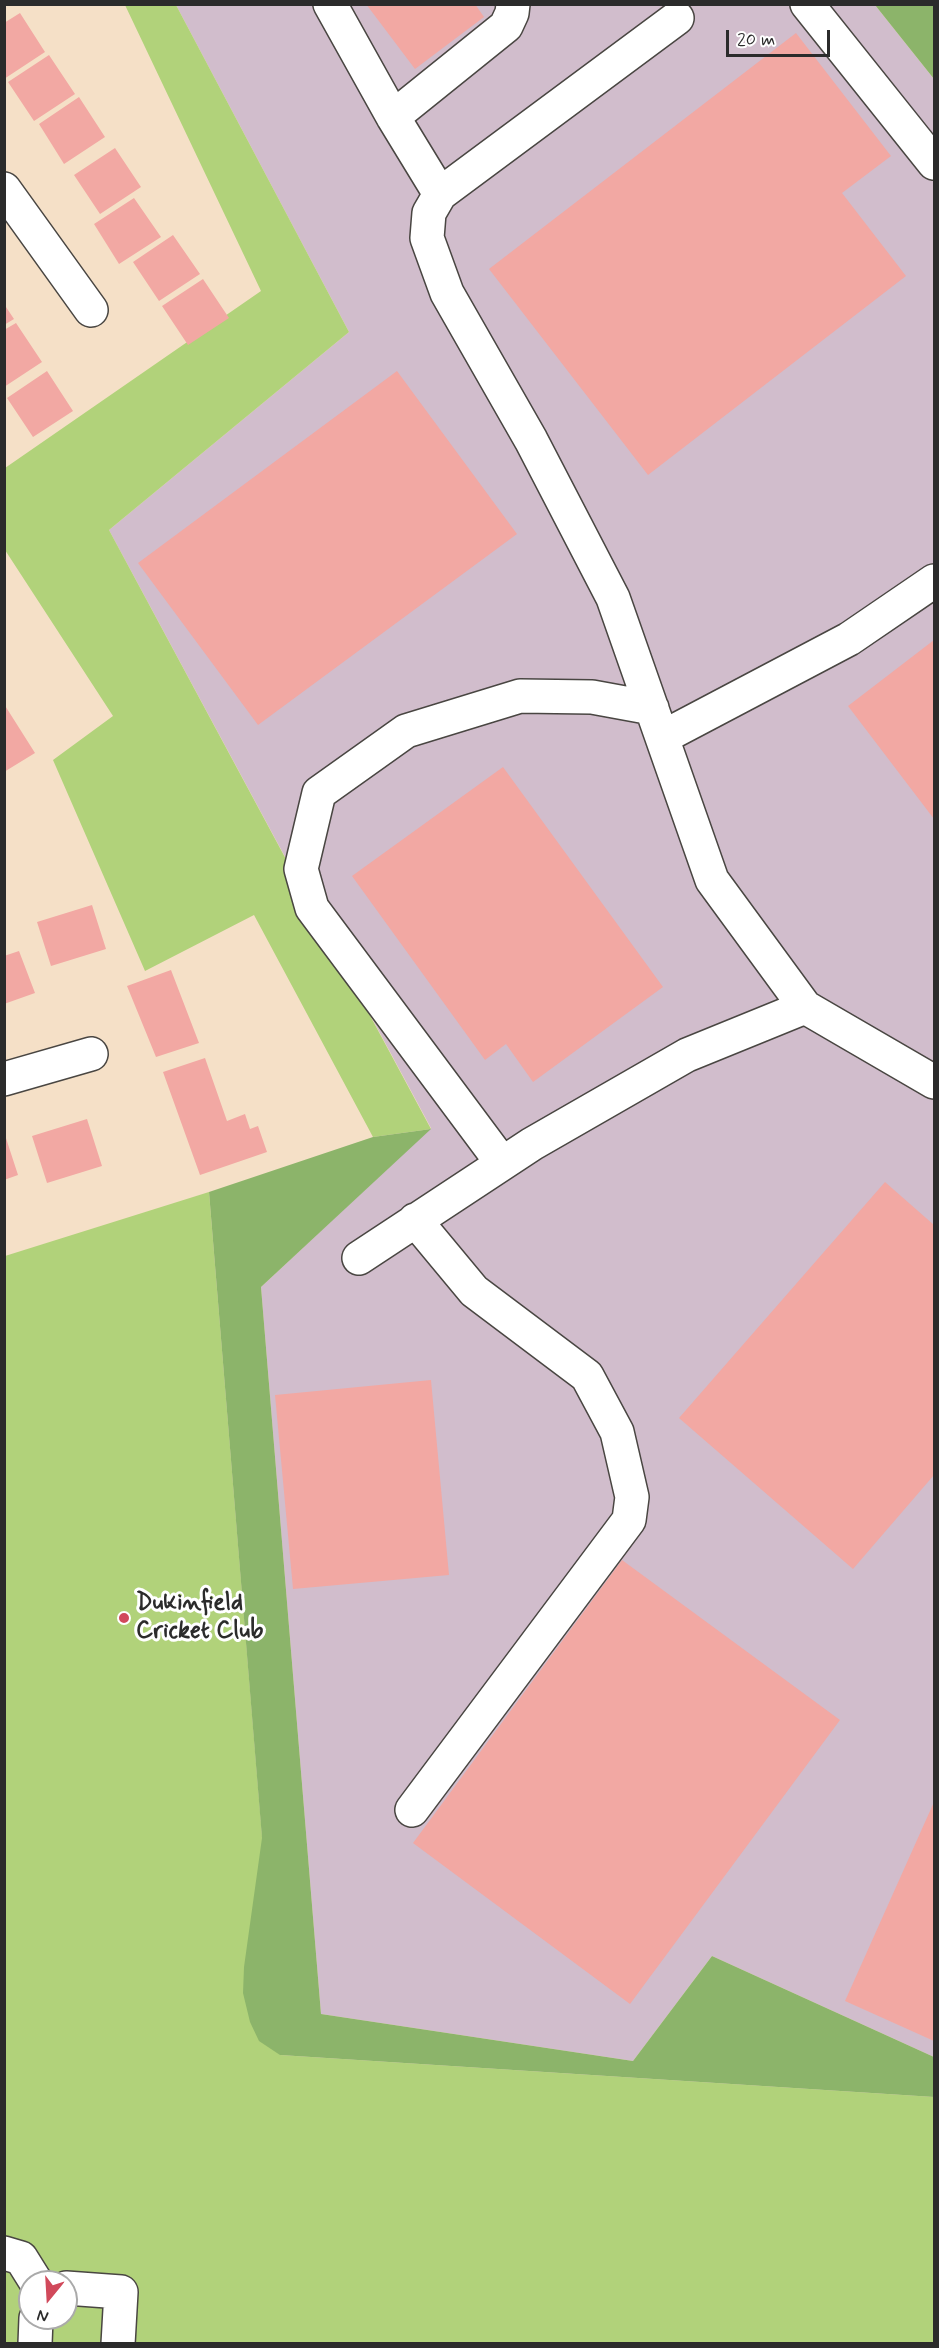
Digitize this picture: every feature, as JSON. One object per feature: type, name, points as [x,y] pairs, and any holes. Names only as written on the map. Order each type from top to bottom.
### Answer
[{"type":"street","points":[[330,4],[393,117],[440,194]]},
{"type":"street","points":[[393,117],[506,26],[513,4]]},
{"type":"street","points":[[807,4],[934,163]]},
{"type":"street","points":[[677,18],[440,194],[429,213],[427,238],[447,292],[531,440],[613,598],[712,880],[805,1006],[934,1082]]},
{"type":"street","points":[[4,189],[91,310]]},
{"type":"street","points":[[502,1163],[312,908],[301,869],[319,793],[406,731],[520,696],[592,698],[657,722],[849,639],[934,581]]},
{"type":"street","points":[[359,1258],[532,1144],[687,1054],[805,1006]]},
{"type":"street","points":[[4,1079],[91,1053]]},
{"type":"street","points":[[412,1810],[629,1520],[632,1497],[618,1432],[587,1376],[474,1291],[415,1220]]},
{"type":"street","points":[[4,2253],[21,2258],[28,2270]]},
{"type":"street","points":[[78,2289],[121,2292],[118,2343]]},
{"type":"shaded area","points":[[176,5],[875,5],[934,79],[934,2057],[712,1956],[633,2061],[321,2014],[261,1287],[431,1128],[109,530],[349,332]]},
{"type":"green space","points":[[125,5],[176,5],[349,332],[109,530],[431,1129],[373,1137],[254,915],[145,971],[53,760],[113,716],[5,550],[5,468],[261,291]]},
{"type":"green space","points":[[875,5],[934,5],[934,79]]},
{"type":"green space","points":[[431,1129],[261,1287],[321,2014],[633,2061],[712,1956],[934,2057],[934,2097],[280,2055],[259,2041],[250,2022],[243,1993],[244,1967],[262,1838],[209,1192],[373,1137]]},
{"type":"green space","points":[[209,1192],[280,2055],[934,2097],[934,2343],[5,2343],[5,1256]]},
{"type":"building","points":[[366,4],[475,4],[484,17],[415,69]]},
{"type":"building","points":[[20,13],[45,52],[4,79],[4,23]]},
{"type":"building","points":[[796,33],[891,156],[842,193],[906,276],[648,475],[489,269]]},
{"type":"building","points":[[49,55],[75,94],[34,121],[8,82]]},
{"type":"building","points":[[79,97],[105,137],[64,164],[39,124]]},
{"type":"building","points":[[115,148],[141,187],[100,214],[74,175]]},
{"type":"building","points":[[134,198],[161,237],[119,264],[94,224]]},
{"type":"building","points":[[173,235],[200,274],[159,301],[133,262]]},
{"type":"building","points":[[203,279],[229,318],[188,345],[162,306]]},
{"type":"building","points":[[4,304],[14,319],[4,325]]},
{"type":"building","points":[[16,323],[42,362],[4,387],[4,330]]},
{"type":"building","points":[[47,371],[73,411],[33,437],[7,398]]},
{"type":"building","points":[[397,371],[517,534],[258,725],[138,563]]},
{"type":"building","points":[[934,640],[934,819],[848,706]]},
{"type":"building","points":[[4,704],[35,753],[4,772]]},
{"type":"building","points":[[503,767],[663,987],[533,1082],[506,1044],[485,1060],[352,876]]},
{"type":"building","points":[[92,905],[106,949],[51,966],[37,922]]},
{"type":"building","points":[[19,951],[35,993],[4,1004],[4,956]]},
{"type":"building","points":[[171,970],[199,1043],[156,1057],[127,986]]},
{"type":"building","points":[[205,1058],[227,1121],[245,1114],[250,1129],[258,1126],[267,1152],[200,1175],[163,1072]]},
{"type":"building","points":[[87,1119],[102,1166],[47,1183],[32,1136]]},
{"type":"building","points":[[4,1132],[18,1175],[4,1180]]},
{"type":"building","points":[[885,1182],[934,1225],[934,1475],[853,1569],[679,1418]]},
{"type":"building","points":[[431,1380],[449,1575],[293,1589],[275,1395]]},
{"type":"building","points":[[622,1560],[840,1720],[630,2004],[413,1843]]},
{"type":"building","points":[[934,1802],[934,2041],[845,2001]]},
{"type":"place","name":"Dukinfield Cricket Club","points":[[124,1618]]}]
